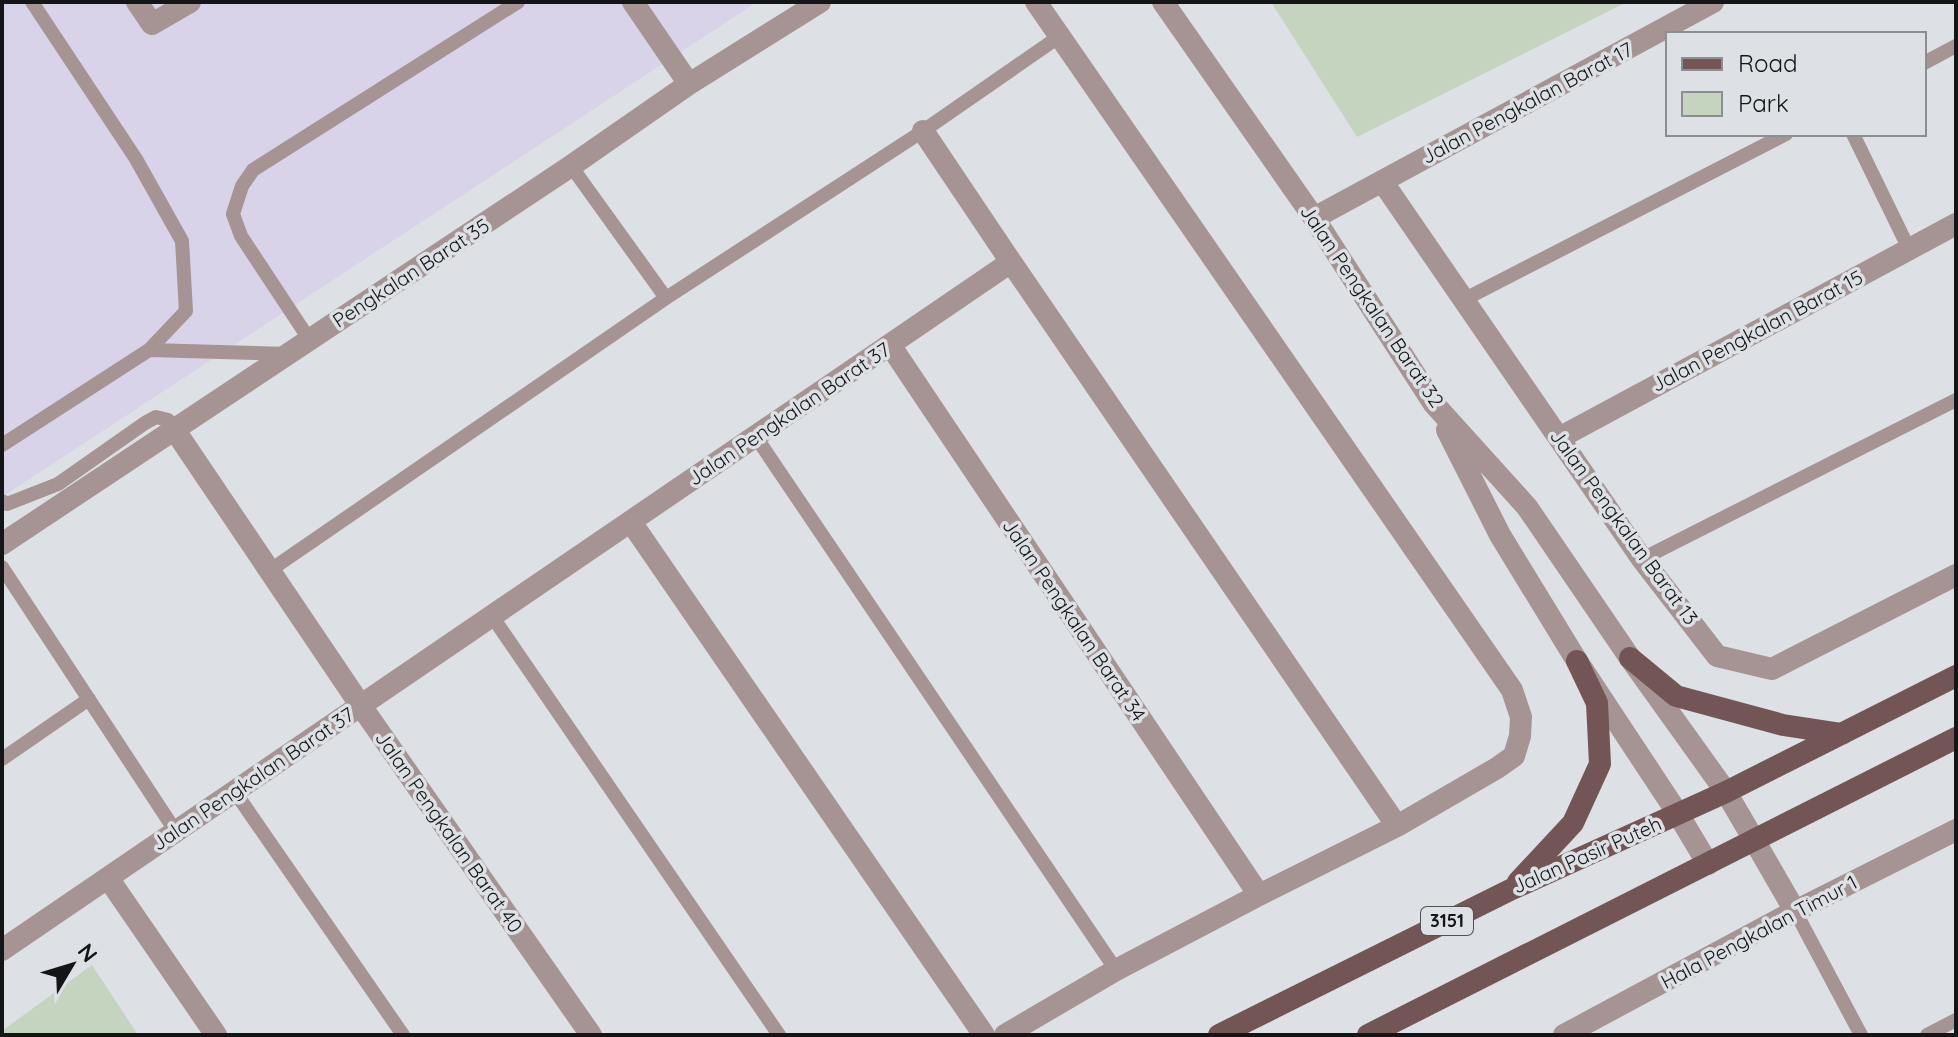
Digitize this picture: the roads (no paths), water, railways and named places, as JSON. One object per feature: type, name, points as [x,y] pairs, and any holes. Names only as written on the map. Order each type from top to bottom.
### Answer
[{"type":"main road","points":[[1630,658],[1676,696],[1783,725],[1842,734]]},
{"type":"main road","points":[[1512,889],[1573,823],[1600,764],[1597,703],[1577,661]]},
{"type":"main road","name":"Jalan Pasir Puteh","points":[[1219,1035],[1512,889],[1726,792],[1956,676]]},
{"type":"main road","points":[[1368,1035],[1956,738]]},
{"type":"street","points":[[137,2],[152,24],[190,2]]},
{"type":"street","points":[[633,2],[689,84]]},
{"type":"street","name":"Pengkalan Barat 35","points":[[2,544],[571,166],[689,84],[820,2]]},
{"type":"street","points":[[1005,1035],[1116,970],[1397,826],[1497,768],[1514,756],[1521,717],[1512,690],[1036,2]]},
{"type":"street","name":"Jalan Pengkalan Barat 32","points":[[1163,2],[1314,218],[1434,404],[1527,507],[1726,792],[1795,911]]},
{"type":"street","name":"Jalan Pengkalan Barat 17","points":[[1314,218],[1713,2]]},
{"type":"street","points":[[923,131],[1397,826]]},
{"type":"street","name":"Jalan Pengkalan Barat 13","points":[[1382,181],[1642,559],[1717,656],[1772,669],[1956,575]]},
{"type":"street","name":"Jalan Pengkalan Barat 15","points":[[1559,438],[1956,224]]},
{"type":"street","name":"Jalan Pengkalan Barat 37","points":[[2,950],[1011,262]]},
{"type":"street","name":"Jalan Pengkalan Barat 34","points":[[890,345],[1259,895]]},
{"type":"street","points":[[1434,404],[1500,535],[1708,864]]},
{"type":"street","name":"Jalan Pengkalan Barat 40","points":[[174,429],[361,706],[591,1035]]},
{"type":"street","points":[[631,522],[984,1035]]},
{"type":"street","name":"Hala Pengkalan Timur 1","points":[[1564,1035],[1795,911],[1956,830]]},
{"type":"street","points":[[108,878],[216,1035]]},
{"type":"lane","points":[[2,445],[149,350],[186,311],[182,241],[136,159],[32,2]]},
{"type":"lane","points":[[309,339],[241,236],[233,214],[242,186],[253,170],[518,2]]},
{"type":"lane","points":[[269,571],[666,298],[923,131],[1060,36]]},
{"type":"lane","points":[[1926,62],[1956,46]]},
{"type":"lane","points":[[1465,299],[1782,136]]},
{"type":"lane","points":[[1854,136],[1909,249]]},
{"type":"lane","points":[[571,166],[666,298]]},
{"type":"lane","points":[[149,350],[288,354]]},
{"type":"lane","points":[[1642,559],[1956,400]]},
{"type":"lane","points":[[2,501],[7,504],[58,484],[156,417],[168,420],[174,429]]},
{"type":"lane","points":[[756,437],[1116,970]]},
{"type":"lane","points":[[2,567],[176,832]]},
{"type":"lane","points":[[492,616],[779,1035]]},
{"type":"lane","points":[[2,759],[89,699]]},
{"type":"lane","points":[[235,792],[403,1035]]},
{"type":"lane","points":[[1795,911],[1861,1035]]},
{"type":"lane","points":[[1927,1035],[1956,1020]]}]
